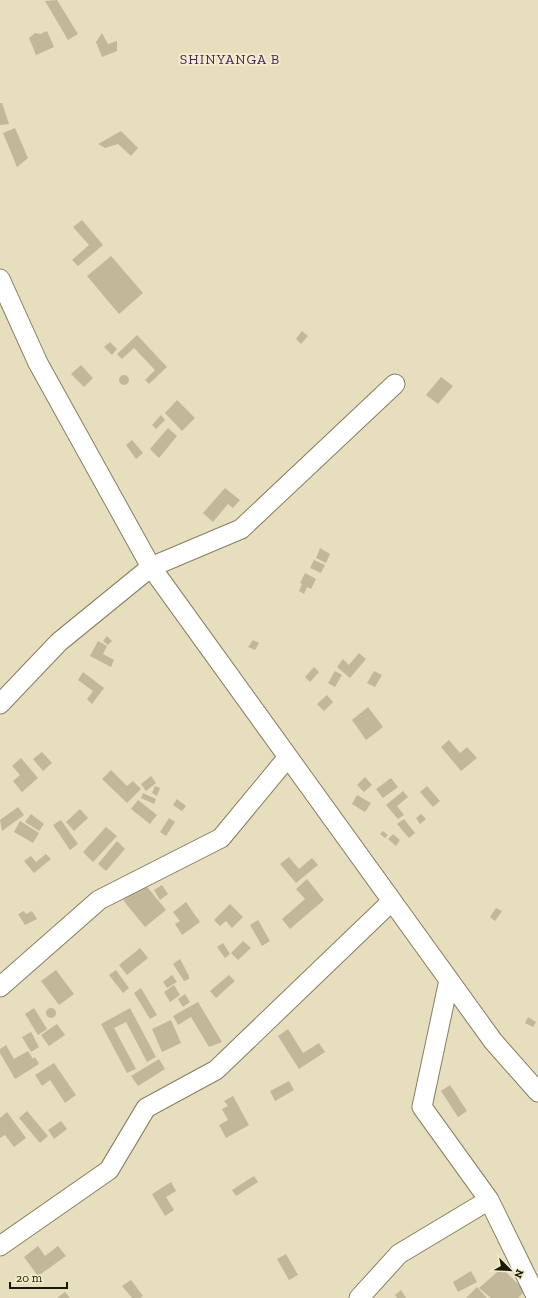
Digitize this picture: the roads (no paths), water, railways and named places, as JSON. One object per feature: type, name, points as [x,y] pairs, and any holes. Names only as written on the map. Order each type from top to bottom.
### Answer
[{"type":"street","points":[[0,279],[38,363],[151,567],[493,1041],[538,1092]]},
{"type":"street","points":[[0,704],[59,642],[151,567],[241,529],[395,384]]},
{"type":"street","points":[[0,987],[99,900],[221,838],[288,757]]},
{"type":"street","points":[[0,1246],[109,1170],[146,1108],[216,1070],[392,901]]},
{"type":"street","points":[[449,980],[422,1107],[489,1200],[537,1298]]},
{"type":"street","points":[[359,1298],[399,1254],[489,1200]]},
{"type":"district","name":"SHINYANGA B","points":[[230,59]]}]
